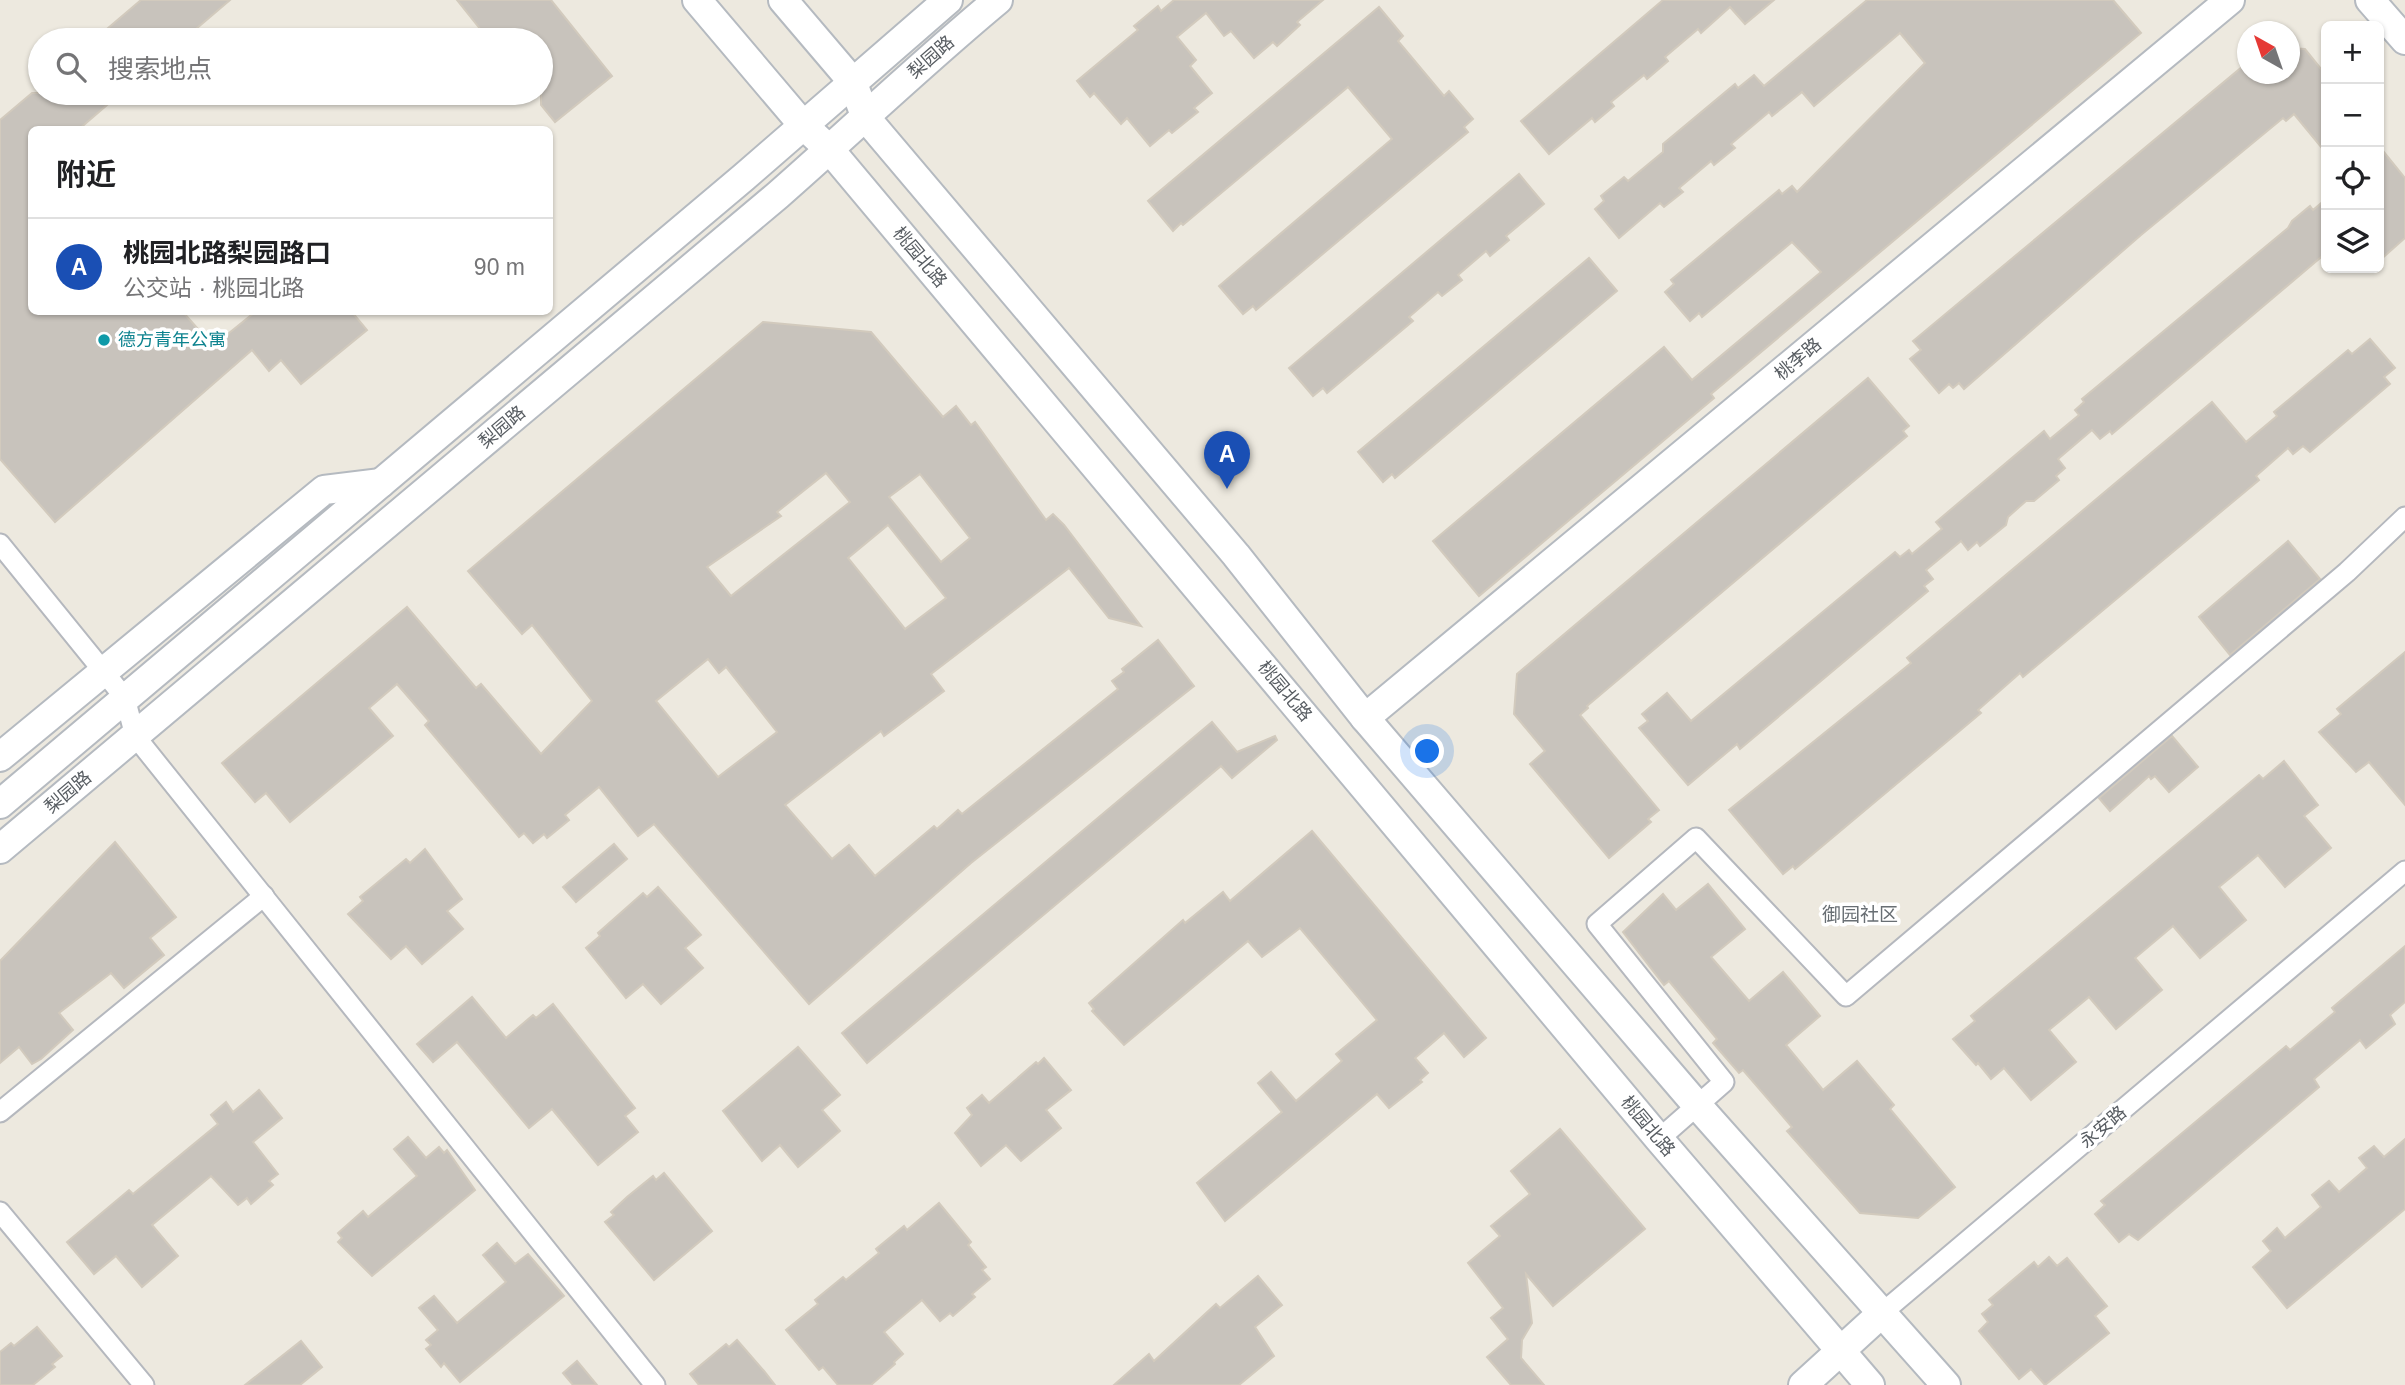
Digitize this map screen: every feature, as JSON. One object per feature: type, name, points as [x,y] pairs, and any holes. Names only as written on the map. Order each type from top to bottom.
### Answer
[{"type":"main road","name":"桃园北路","points":[[697,0],[803,125],[830,150],[1659,1139],[1870,1385]]},
{"type":"main road","points":[[783,0],[852,81],[866,118],[1236,555],[1365,718],[1697,1105],[1946,1385]]},
{"type":"main road","name":"梨园路","points":[[0,804],[948,0]]},
{"type":"main road","name":"梨园路","points":[[0,849],[830,150],[921,63],[998,0]]},
{"type":"main road","name":"桃李路","points":[[1365,718],[2230,0]]},
{"type":"main road","points":[[2370,0],[2405,40]]},
{"type":"main road","points":[[0,757],[324,490],[382,482]]},
{"type":"main road","name":"永安路","points":[[1803,1385],[1882,1313]]},
{"type":"street","points":[[1659,1139],[1724,1082],[1597,924],[1696,838],[1846,996],[2347,572],[2405,517]]},
{"type":"street","points":[[0,544],[125,698],[135,736],[655,1385]]},
{"type":"street","name":"永安路","points":[[1882,1313],[2405,871]]},
{"type":"street","points":[[0,1112],[264,896]]},
{"type":"street","points":[[0,1212],[144,1385]]},
{"type":"building","points":[[141,0],[230,0],[197,28],[108,28]]},
{"type":"building","points":[[457,0],[551,0],[612,76],[555,122],[541,105],[553,105],[553,28],[479,28]]},
{"type":"building","points":[[1174,0],[1323,0],[1297,22],[1300,25],[1277,46],[1273,42],[1254,58],[1231,31],[1224,36],[1206,13],[1177,37],[1196,60],[1190,66],[1212,93],[1194,108],[1198,112],[1172,133],[1169,130],[1150,146],[1127,118],[1121,124],[1094,93],[1090,97],[1077,81],[1138,30],[1134,26],[1158,6],[1161,11]]},
{"type":"building","points":[[1663,0],[1774,0],[1745,24],[1730,7],[1701,33],[1698,29],[1665,57],[1668,61],[1647,79],[1644,75],[1611,102],[1614,106],[1595,122],[1592,118],[1549,154],[1521,121]]},
{"type":"building","points":[[1867,0],[2113,0],[2141,33],[1711,394],[1714,398],[1479,596],[1433,541],[1664,347],[1692,380],[1821,272],[1792,242],[1702,317],[1699,313],[1690,321],[1665,292],[1674,284],[1671,280],[1779,190],[1782,194],[1792,186],[1797,192],[1925,63],[1900,33],[1814,106],[1802,92],[1772,116],[1769,112],[1731,144],[1735,148],[1714,165],[1711,161],[1679,188],[1683,192],[1664,207],[1660,203],[1619,238],[1595,209],[1604,201],[1601,196],[1624,177],[1628,181],[1663,152],[1663,144],[1735,84],[1738,88],[1754,75],[1764,86]]},
{"type":"building","points":[[1379,7],[1403,36],[1398,41],[1444,96],[1449,91],[1473,119],[1464,127],[1468,132],[1256,310],[1253,306],[1243,314],[1219,286],[1392,139],[1348,87],[1173,231],[1148,201]]},
{"type":"building","points":[[2300,49],[2305,49],[2321,69],[2321,147],[2294,114],[2286,121],[2283,118],[2141,235],[1964,389],[1959,383],[1953,388],[1949,384],[1939,393],[1910,359],[1921,350],[1913,341],[2237,71],[2237,84],[2300,84]]},
{"type":"building","name":"德方青年公寓","points":[[28,96],[28,105],[107,105],[83,126],[28,126],[28,315],[186,315],[213,346],[251,315],[354,315],[367,330],[301,384],[281,360],[269,371],[252,350],[55,522],[0,459],[0,120]]},
{"type":"building","points":[[2384,152],[2405,178],[2405,238],[2384,257]]},
{"type":"building","points":[[1519,174],[1544,204],[1506,236],[1509,240],[1490,256],[1486,251],[1458,275],[1462,280],[1442,296],[1438,292],[1409,317],[1413,321],[1327,393],[1323,388],[1313,396],[1289,368]]},
{"type":"building","points":[[2321,203],[2321,257],[2112,434],[2110,431],[2100,439],[2092,430],[2058,459],[2065,468],[2056,476],[2059,480],[2034,501],[2026,501],[2008,517],[2006,525],[1980,546],[1977,542],[1968,550],[1961,541],[1926,570],[1933,579],[1924,586],[1928,591],[1740,749],[1737,744],[1688,785],[1639,728],[1648,721],[1642,714],[1667,693],[1691,721],[1895,552],[1900,557],[1909,550],[1912,554],[1942,529],[1936,522],[2044,431],[2050,439],[2079,415],[2075,410],[2084,402],[2082,399],[2288,228],[2292,221],[2310,206],[2313,210]]},
{"type":"building","points":[[1589,258],[1617,291],[1395,478],[1392,474],[1383,482],[1358,452]]},
{"type":"building","points":[[763,322],[871,332],[943,417],[956,406],[971,425],[975,422],[1046,520],[1053,514],[1064,525],[1141,626],[1109,618],[1069,568],[931,674],[944,691],[884,736],[881,731],[785,805],[832,859],[849,845],[875,876],[934,826],[937,829],[958,810],[962,814],[1118,689],[1112,681],[1124,672],[1122,669],[1158,640],[1194,686],[971,863],[809,1004],[654,824],[638,836],[599,787],[565,815],[569,820],[547,838],[544,834],[533,843],[524,833],[519,837],[425,725],[429,721],[397,684],[369,708],[393,736],[290,822],[266,793],[255,802],[222,763],[407,607],[476,688],[481,684],[541,754],[592,701],[532,625],[522,634],[468,571]],"holes":[[[826,473],[850,502],[731,596],[707,567],[781,516],[777,512]],[[920,474],[970,538],[941,562],[889,497]],[[888,525],[946,598],[905,629],[848,558]],[[708,659],[719,673],[726,667],[777,732],[718,777],[656,701]]]},
{"type":"building","points":[[2370,339],[2395,368],[2384,377],[2390,384],[2310,452],[2303,446],[2293,454],[2288,448],[2256,476],[2259,480],[2023,677],[2020,673],[1978,710],[1981,713],[1795,869],[1793,866],[1783,874],[1729,810],[1911,663],[1907,658],[2212,402],[2246,442],[2277,416],[2274,412],[2348,350],[2352,354]]},
{"type":"building","points":[[1868,378],[1909,426],[1903,431],[1907,436],[1587,706],[1580,715],[1659,810],[1648,819],[1651,822],[1609,858],[1530,764],[1545,751],[1514,714],[1517,674]]},
{"type":"building","points":[[2288,541],[2320,579],[2230,655],[2199,617]]},
{"type":"building","points":[[2405,652],[2405,805],[2369,762],[2356,772],[2319,732],[2341,714],[2337,709]]},
{"type":"building","points":[[1212,722],[1237,752],[1275,736],[1277,740],[1232,778],[1221,766],[867,1063],[842,1033]]},
{"type":"building","points":[[2172,736],[2198,767],[2169,792],[2155,776],[2151,779],[2149,776],[2110,811],[2099,798]]},
{"type":"building","points":[[2284,761],[2318,805],[2304,816],[2331,848],[2285,887],[2258,855],[2219,887],[2246,920],[2200,958],[2173,926],[2135,958],[2162,990],[2116,1029],[2089,997],[2049,1030],[2076,1062],[2031,1100],[2004,1068],[1991,1079],[1978,1063],[1976,1065],[1953,1039],[1975,1021],[1971,1016],[2259,775],[2263,779]]},
{"type":"building","points":[[1312,831],[1486,1038],[1464,1057],[1444,1033],[1415,1058],[1428,1073],[1420,1080],[1422,1082],[1389,1108],[1377,1094],[1225,1221],[1197,1183],[1282,1112],[1258,1083],[1271,1072],[1296,1101],[1342,1061],[1336,1054],[1377,1020],[1300,928],[1262,957],[1248,941],[1124,1045],[1092,1011],[1094,1009],[1089,1003],[1183,920],[1185,923],[1223,892],[1230,901]]},
{"type":"building","points":[[115,842],[176,917],[150,938],[164,955],[124,988],[111,973],[59,1013],[73,1030],[41,1059],[32,1064],[19,1047],[0,1063],[0,961]]},
{"type":"building","points":[[614,844],[627,859],[576,902],[563,887]]},
{"type":"building","points":[[425,849],[462,899],[447,911],[463,929],[422,964],[406,946],[391,959],[348,914],[363,901],[360,897],[406,859],[410,863]]},
{"type":"building","points":[[1708,884],[1745,929],[1711,957],[1749,1001],[1783,972],[1820,1016],[1786,1045],[1823,1090],[1857,1061],[1894,1105],[1890,1109],[1955,1187],[1918,1218],[1860,1213],[1787,1131],[1792,1127],[1743,1070],[1739,1073],[1713,1043],[1717,1039],[1669,981],[1664,985],[1623,932],[1663,894],[1676,910]]},
{"type":"building","points":[[658,887],[701,935],[685,948],[703,968],[661,1004],[643,984],[626,998],[586,948],[600,936],[598,933],[643,893],[647,897]]},
{"type":"building","points":[[2405,946],[2405,1002],[2390,1015],[2395,1024],[2366,1048],[2360,1040],[2314,1079],[2319,1087],[2138,1240],[2129,1234],[2119,1242],[2095,1214],[2105,1205],[2101,1201],[2286,1046],[2290,1050],[2335,1012],[2332,1008]]},
{"type":"building","points":[[472,997],[506,1038],[533,1015],[536,1018],[553,1004],[635,1108],[625,1116],[638,1132],[598,1165],[552,1109],[529,1128],[457,1042],[433,1062],[417,1044]]},
{"type":"building","points":[[798,1047],[840,1095],[822,1110],[840,1131],[798,1167],[780,1145],[762,1161],[723,1111]]},
{"type":"building","points":[[1044,1058],[1071,1090],[1046,1110],[1061,1128],[1021,1161],[1006,1145],[981,1166],[955,1133],[972,1115],[967,1108],[982,1095],[989,1103]]},
{"type":"building","points":[[259,1090],[282,1118],[253,1142],[278,1174],[269,1181],[273,1185],[251,1204],[247,1198],[238,1205],[211,1176],[152,1225],[178,1256],[142,1287],[116,1256],[94,1274],[67,1242],[129,1190],[133,1194],[218,1124],[211,1115],[226,1102],[233,1112]]},
{"type":"building","points":[[1560,1129],[1645,1229],[1553,1306],[1526,1274],[1532,1323],[1522,1340],[1521,1358],[1544,1385],[1511,1385],[1487,1357],[1508,1339],[1491,1318],[1503,1308],[1468,1263],[1500,1236],[1491,1226],[1530,1194],[1511,1171]]},
{"type":"building","points":[[408,1137],[426,1158],[439,1147],[444,1153],[447,1150],[475,1190],[372,1276],[338,1242],[342,1238],[338,1233],[363,1211],[368,1217],[417,1176],[394,1149]]},
{"type":"building","points":[[2405,1139],[2405,1209],[2287,1308],[2253,1267],[2271,1251],[2263,1241],[2277,1228],[2285,1238],[2321,1207],[2312,1195],[2329,1181],[2339,1192],[2367,1168],[2359,1158],[2374,1146],[2384,1157]]},
{"type":"building","points":[[664,1173],[712,1231],[654,1280],[605,1222],[614,1215],[611,1212],[627,1197],[653,1176],[656,1180]]},
{"type":"building","points":[[939,1203],[971,1242],[968,1245],[986,1267],[982,1270],[990,1279],[972,1294],[975,1297],[953,1316],[950,1313],[940,1321],[922,1300],[884,1332],[903,1354],[895,1364],[871,1385],[838,1385],[823,1367],[819,1370],[786,1330],[818,1304],[815,1300],[843,1277],[846,1280],[879,1253],[876,1249],[904,1226],[907,1230]]},
{"type":"building","points":[[497,1243],[515,1264],[528,1254],[564,1296],[460,1382],[444,1363],[441,1367],[426,1349],[431,1345],[426,1340],[438,1330],[419,1308],[434,1296],[457,1323],[506,1282],[483,1255]]},
{"type":"building","points":[[2049,1257],[2057,1266],[2067,1258],[2107,1306],[2095,1316],[2109,1333],[2045,1385],[2031,1369],[2019,1379],[1979,1331],[1988,1322],[1982,1314],[1993,1305],[1989,1300],[2034,1262],[2038,1267]]},
{"type":"building","points":[[1258,1276],[1282,1305],[1255,1327],[1274,1356],[1239,1385],[1114,1385],[1149,1354],[1154,1361],[1216,1304],[1220,1308]]},
{"type":"building","points":[[37,1327],[62,1356],[52,1364],[55,1367],[33,1385],[0,1385],[0,1352],[11,1343],[14,1346]]},
{"type":"building","points":[[737,1340],[775,1385],[699,1385],[690,1374],[726,1344],[729,1347]]},
{"type":"building","points":[[301,1341],[322,1367],[300,1385],[245,1385]]},
{"type":"building","points":[[577,1361],[597,1385],[573,1385],[563,1373]]},
{"type":"place","name":"德方青年公寓","points":[[104,340]]},
{"type":"place","name":"桃园北路梨园路口","points":[[1227,489]]},
{"type":"district","name":"御园社区","points":[[1860,914]]}]
